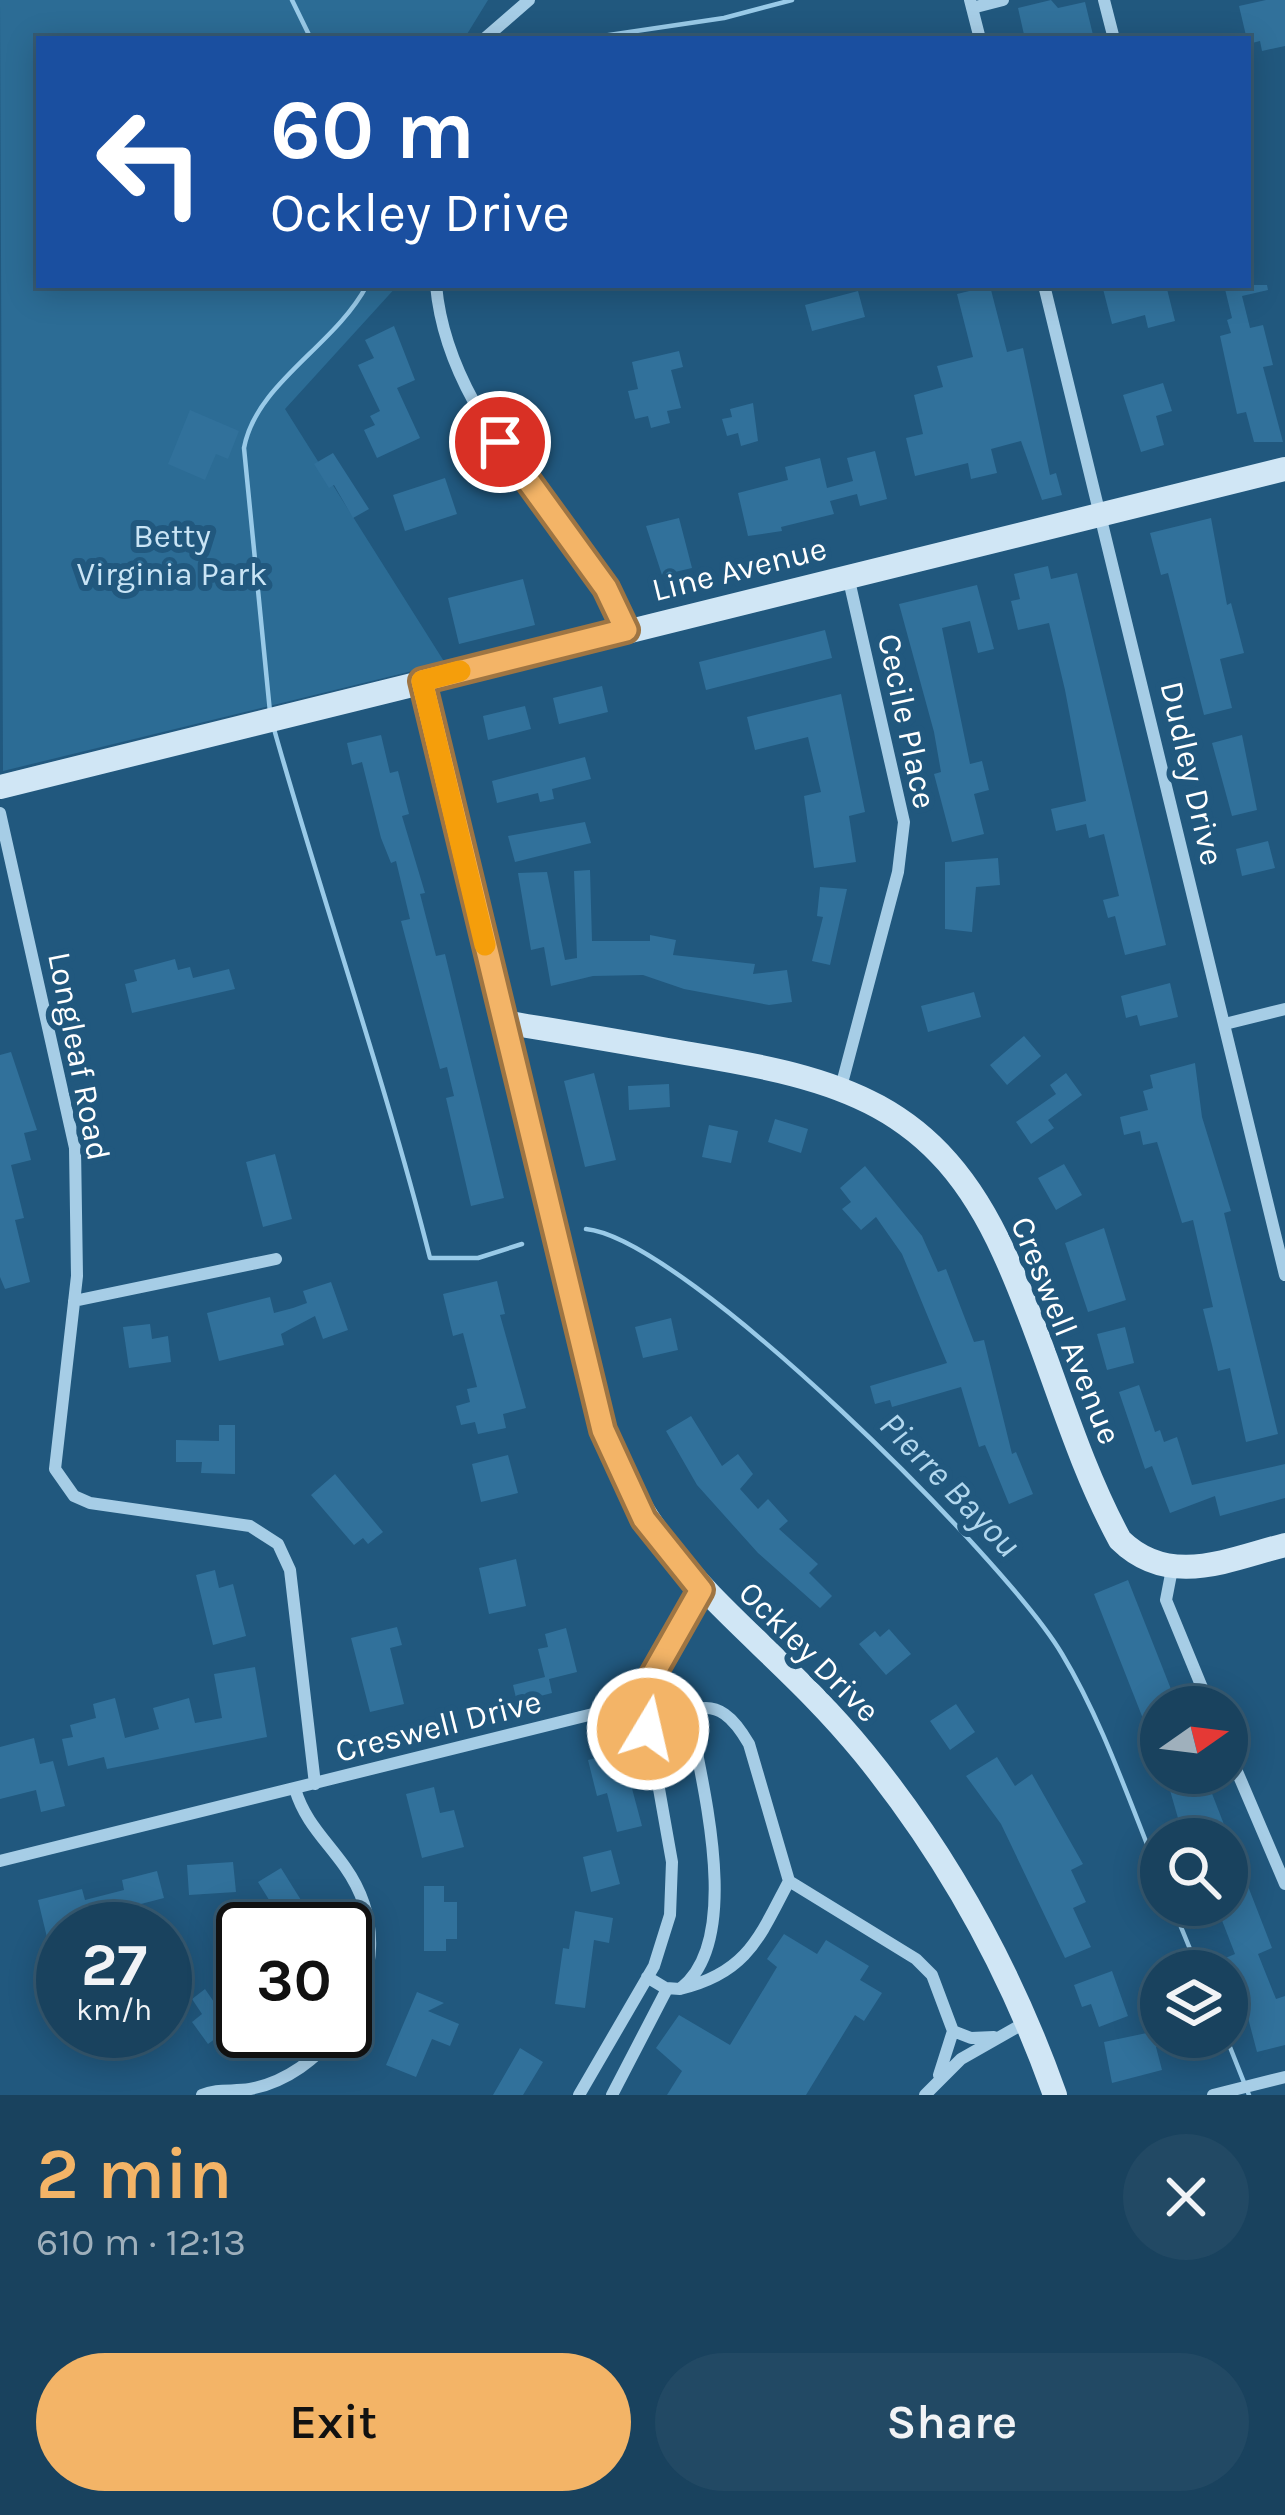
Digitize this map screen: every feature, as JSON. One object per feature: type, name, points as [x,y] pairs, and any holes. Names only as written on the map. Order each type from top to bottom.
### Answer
[{"type":"street","points":[[487,36],[529,0]]},
{"type":"street","points":[[979,36],[971,4],[1003,0]]},
{"type":"street","points":[[1104,0],[1113,36]]},
{"type":"street","points":[[436,288],[442,331],[460,382],[606,588],[626,630]]},
{"type":"street","name":"Dudley Drive","points":[[1045,288],[1104,512],[1285,1275]]},
{"type":"street","name":"Line Avenue","points":[[0,788],[1285,469]]},
{"type":"street","name":"Cecile Place","points":[[841,1087],[898,872],[904,822],[848,576]]},
{"type":"street","name":"Ockley Drive","points":[[422,681],[603,1430],[644,1519],[701,1590],[813,1695],[913,1817],[991,1946],[1028,2021],[1055,2095]]},
{"type":"street","name":"Longleaf Road","points":[[0,813],[75,1148],[74,1301],[53,1460],[62,1484],[90,1503],[250,1526],[278,1544],[290,1570],[314,1784]]},
{"type":"street","points":[[1225,1024],[1285,1009]]},
{"type":"street","name":"Creswell Avenue","points":[[502,1022],[787,1070],[841,1087],[903,1121],[935,1149],[970,1193],[1004,1253],[1110,1522],[1136,1555],[1172,1569]]},
{"type":"street","points":[[74,1301],[276,1259]]},
{"type":"street","points":[[1201,1686],[1166,1600],[1172,1569],[1285,1545]]},
{"type":"street","points":[[579,2095],[661,1950],[673,1880],[642,1694],[701,1590]]},
{"type":"street","name":"Creswell Drive","points":[[314,1784],[613,1709],[642,1694]]},
{"type":"street","points":[[612,2095],[673,1989],[701,1966],[717,1897],[689,1712],[716,1708],[738,1724],[760,1771],[789,1881],[916,1960],[932,1975],[953,2031],[936,2081]]},
{"type":"street","points":[[0,1862],[314,1784]]},
{"type":"street","points":[[295,1789],[308,1823],[358,1887],[362,1902]]},
{"type":"street","points":[[1247,1794],[1285,1884]]},
{"type":"street","points":[[647,1977],[673,1989],[726,1975],[743,1960],[789,1881]]},
{"type":"street","points":[[925,2095],[936,2081],[994,2037],[1028,2021]]},
{"type":"street","points":[[953,2031],[971,2038],[994,2037]]},
{"type":"street","points":[[202,2095],[257,2088],[284,2078],[312,2058]]},
{"type":"street","points":[[1213,2095],[1285,2077]]},
{"type":"green space","name":"Betty Virginia Park","points":[[0,0],[488,0],[466,36],[36,36],[36,288],[395,288],[285,409],[445,663],[3,771]]},
{"type":"building","points":[[1051,0],[1058,8],[1085,2],[1093,36],[1024,36],[1018,8]]},
{"type":"building","points":[[1285,0],[1285,46],[1262,51],[1260,41],[1251,43],[1239,6]]},
{"type":"building","points":[[1267,285],[1268,290],[1242,296],[1250,328],[1263,325],[1273,365],[1263,367],[1283,442],[1254,442],[1246,412],[1237,414],[1220,336],[1231,333],[1227,320],[1232,318],[1225,288]]},
{"type":"building","points":[[991,288],[1007,352],[1023,348],[1050,475],[1056,473],[1062,495],[1042,500],[1021,441],[991,449],[997,473],[971,479],[968,463],[915,476],[906,438],[923,434],[914,395],[943,387],[937,366],[973,357],[957,294]]},
{"type":"building","points":[[1103,288],[1167,288],[1175,321],[1148,328],[1145,315],[1112,324]]},
{"type":"building","points":[[858,291],[865,317],[812,331],[805,305]]},
{"type":"building","points":[[394,326],[415,380],[397,388],[420,438],[377,458],[364,430],[375,425],[370,416],[380,411],[358,365],[374,358],[365,340]]},
{"type":"building","points":[[679,351],[683,367],[671,370],[681,408],[667,411],[670,423],[651,428],[648,416],[635,419],[628,391],[638,389],[632,362]]},
{"type":"building","points":[[1163,383],[1172,411],[1156,416],[1164,445],[1141,452],[1123,395]]},
{"type":"building","points":[[753,403],[758,441],[741,446],[738,433],[727,436],[722,419],[732,417],[730,409]]},
{"type":"building","points":[[190,410],[239,431],[228,459],[216,454],[205,480],[168,464]]},
{"type":"building","points":[[875,451],[887,499],[860,506],[857,494],[830,501],[834,514],[748,536],[738,493],[788,480],[785,467],[820,458],[827,488],[853,481],[847,458]]},
{"type":"building","points":[[333,453],[369,509],[353,518],[334,485],[329,488],[314,464]]},
{"type":"building","points":[[445,478],[457,514],[405,531],[393,495]]},
{"type":"building","points":[[679,518],[692,568],[662,575],[646,526]]},
{"type":"building","points":[[1211,518],[1227,605],[1231,603],[1244,653],[1220,659],[1232,708],[1204,715],[1168,573],[1161,575],[1150,533]]},
{"type":"building","points":[[1048,566],[1051,579],[1077,573],[1166,945],[1125,955],[1115,916],[1108,918],[1103,900],[1119,896],[1104,834],[1089,838],[1086,824],[1056,831],[1051,809],[1086,801],[1065,690],[1049,623],[1018,630],[1011,601],[1020,599],[1014,574]]},
{"type":"building","points":[[523,579],[535,625],[459,644],[448,598]]},
{"type":"building","points":[[977,585],[994,649],[978,653],[970,621],[942,628],[970,764],[982,761],[989,790],[974,794],[984,834],[952,842],[934,774],[941,772],[934,732],[899,604]]},
{"type":"building","points":[[825,630],[832,658],[706,690],[699,662]]},
{"type":"building","points":[[602,686],[608,712],[559,724],[553,698]]},
{"type":"building","points":[[841,694],[865,812],[849,816],[856,862],[814,868],[804,796],[821,792],[808,737],[755,750],[747,717]]},
{"type":"building","points":[[525,706],[531,729],[488,740],[483,716]]},
{"type":"building","points":[[381,735],[390,773],[398,771],[409,814],[402,816],[425,893],[420,894],[436,956],[445,954],[504,1198],[471,1206],[446,1098],[454,1096],[447,1067],[440,1069],[401,921],[410,919],[396,861],[391,863],[381,838],[362,762],[352,765],[347,743]]},
{"type":"building","points":[[1242,735],[1257,810],[1232,816],[1212,743]]},
{"type":"building","points":[[585,757],[591,779],[552,789],[554,799],[540,802],[538,793],[497,803],[492,781]]},
{"type":"building","points":[[585,822],[591,843],[515,862],[508,836]]},
{"type":"building","points":[[1268,841],[1275,868],[1242,876],[1236,849]]},
{"type":"building","points":[[998,858],[1000,885],[976,887],[972,932],[945,929],[945,862]]},
{"type":"building","points":[[590,870],[592,941],[650,941],[650,935],[676,940],[673,955],[755,964],[753,974],[787,970],[792,1002],[769,1005],[684,989],[643,975],[593,976],[551,986],[544,947],[531,950],[518,873],[547,872],[565,960],[577,958],[574,871]]},
{"type":"building","points":[[820,887],[847,889],[830,965],[812,961],[823,917],[817,916]]},
{"type":"building","points":[[175,959],[178,970],[190,967],[193,978],[229,969],[235,989],[132,1013],[125,984],[137,981],[134,970]]},
{"type":"building","points":[[1170,983],[1178,1017],[1140,1026],[1137,1015],[1126,1018],[1121,996]]},
{"type":"building","points":[[974,992],[981,1017],[928,1032],[921,1006]]},
{"type":"building","points":[[1024,1036],[1041,1056],[1007,1085],[990,1065]]},
{"type":"building","points":[[11,1052],[37,1130],[24,1133],[31,1160],[11,1165],[24,1218],[15,1220],[30,1282],[5,1289],[0,1277],[0,1055]]},
{"type":"building","points":[[1195,1063],[1202,1117],[1231,1211],[1224,1213],[1278,1434],[1246,1442],[1230,1368],[1218,1371],[1203,1309],[1213,1307],[1193,1220],[1182,1223],[1157,1142],[1143,1145],[1140,1131],[1124,1135],[1120,1117],[1148,1110],[1143,1091],[1153,1088],[1150,1075]]},
{"type":"building","points":[[594,1073],[616,1160],[585,1167],[564,1081]]},
{"type":"building","points":[[1066,1073],[1082,1095],[1048,1120],[1054,1128],[1031,1144],[1016,1122],[1056,1094],[1050,1085]]},
{"type":"building","points":[[669,1084],[670,1107],[629,1110],[628,1086]]},
{"type":"building","points":[[775,1119],[808,1129],[801,1153],[768,1142]]},
{"type":"building","points":[[709,1125],[738,1131],[731,1163],[702,1157]]},
{"type":"building","points":[[275,1154],[292,1219],[263,1227],[246,1162]]},
{"type":"building","points":[[1064,1164],[1082,1195],[1056,1210],[1038,1178]]},
{"type":"building","points":[[865,1166],[922,1236],[938,1272],[946,1269],[974,1342],[984,1340],[1012,1454],[1016,1452],[1033,1494],[1009,1504],[985,1445],[979,1447],[961,1387],[892,1407],[890,1400],[875,1404],[870,1386],[947,1363],[902,1254],[876,1217],[861,1230],[842,1209],[851,1202],[840,1188]]},
{"type":"building","points":[[1104,1228],[1126,1300],[1088,1312],[1065,1243]]},
{"type":"building","points":[[497,1281],[505,1314],[500,1315],[526,1408],[503,1414],[506,1428],[478,1434],[475,1422],[461,1425],[456,1406],[470,1402],[467,1389],[477,1387],[463,1333],[453,1336],[443,1294]]},
{"type":"building","points":[[331,1282],[348,1330],[323,1339],[315,1316],[281,1334],[284,1345],[219,1361],[207,1313],[270,1297],[274,1313],[307,1303],[303,1291]]},
{"type":"building","points":[[671,1318],[678,1350],[643,1358],[635,1327]]},
{"type":"building","points":[[150,1324],[152,1339],[168,1336],[171,1362],[129,1368],[123,1327]]},
{"type":"building","points":[[1125,1327],[1134,1363],[1107,1370],[1097,1334]]},
{"type":"building","points":[[1139,1385],[1155,1432],[1160,1430],[1164,1442],[1177,1437],[1192,1485],[1285,1464],[1285,1498],[1220,1516],[1215,1496],[1170,1513],[1152,1466],[1145,1469],[1119,1392]]},
{"type":"building","points":[[691,1416],[722,1466],[738,1454],[753,1474],[740,1489],[758,1509],[768,1499],[788,1521],[779,1529],[818,1564],[809,1573],[832,1596],[820,1608],[758,1553],[697,1485],[666,1431]]},
{"type":"building","points":[[219,1425],[235,1425],[235,1474],[201,1473],[202,1462],[176,1462],[176,1440],[219,1441]]},
{"type":"building","points":[[508,1455],[518,1493],[481,1502],[472,1464]]},
{"type":"building","points":[[335,1474],[383,1532],[368,1544],[363,1538],[354,1545],[311,1495]]},
{"type":"building","points":[[516,1559],[526,1606],[489,1614],[479,1568]]},
{"type":"building","points":[[215,1570],[219,1588],[233,1584],[246,1636],[213,1645],[196,1575]]},
{"type":"building","points":[[1128,1580],[1170,1686],[1140,1686],[1140,1711],[1094,1594]]},
{"type":"building","points":[[397,1627],[402,1645],[390,1648],[404,1704],[370,1712],[351,1638]]},
{"type":"building","points":[[566,1628],[577,1672],[549,1679],[552,1693],[517,1702],[513,1685],[545,1677],[538,1649],[548,1647],[545,1634]]},
{"type":"building","points":[[889,1629],[911,1654],[886,1675],[859,1644],[875,1631],[880,1637]]},
{"type":"building","points":[[255,1667],[267,1737],[107,1769],[104,1757],[68,1766],[62,1739],[73,1737],[70,1725],[96,1718],[93,1704],[115,1698],[125,1738],[159,1729],[153,1708],[189,1698],[195,1723],[222,1718],[214,1674]]},
{"type":"building","points":[[956,1704],[975,1732],[950,1750],[930,1721]]},
{"type":"building","points":[[34,1738],[40,1764],[53,1761],[65,1806],[41,1812],[36,1790],[0,1799],[0,1747]]},
{"type":"building","points":[[622,1751],[642,1826],[617,1832],[607,1793],[597,1796],[588,1760]]},
{"type":"building","points":[[997,1757],[1015,1786],[1032,1774],[1083,1864],[1071,1870],[1086,1902],[1073,1908],[1091,1947],[1065,1958],[1001,1824],[966,1776]]},
{"type":"building","points":[[434,1787],[440,1813],[454,1810],[464,1847],[422,1858],[406,1794]]},
{"type":"building","points":[[1171,1794],[1212,1794],[1221,1818],[1178,1818]]},
{"type":"building","points":[[611,1850],[620,1884],[591,1892],[583,1857]]},
{"type":"building","points":[[233,1862],[236,1892],[189,1895],[187,1865]]},
{"type":"building","points":[[281,1868],[302,1902],[270,1902],[258,1882]]},
{"type":"building","points":[[157,1871],[164,1898],[38,1902],[82,1889],[85,1900],[124,1890],[122,1880]]},
{"type":"building","points":[[424,1886],[444,1886],[444,1902],[457,1902],[457,1939],[446,1939],[446,1951],[424,1951]]},
{"type":"building","points":[[1248,1886],[1272,1948],[1258,1954],[1276,1999],[1285,1996],[1285,2045],[1257,2052],[1248,2018],[1248,1950],[1233,1950],[1224,1926],[1248,1926]]},
{"type":"building","points":[[575,1911],[613,1918],[609,1943],[594,1940],[585,2008],[555,2004],[563,1948],[569,1949]]},
{"type":"building","points":[[784,1934],[817,1954],[826,1940],[869,1966],[860,1980],[882,1993],[864,2021],[855,2015],[806,2095],[667,2095],[682,2071],[656,2048],[679,2015],[730,2045],[777,1967],[767,1959]]},
{"type":"building","points":[[1112,1971],[1128,2016],[1099,2027],[1091,2004],[1082,2007],[1074,1985]]},
{"type":"building","points":[[205,1989],[216,2001],[216,2038],[208,2044],[192,2022],[202,2014],[192,1999]]},
{"type":"building","points":[[417,1992],[444,2003],[428,2011],[459,2024],[450,2046],[432,2039],[416,2077],[386,2065]]},
{"type":"building","points":[[1140,2034],[1140,2058],[1159,2058],[1162,2070],[1112,2083],[1104,2042]]},
{"type":"building","points":[[520,2048],[543,2062],[523,2095],[493,2095]]},
{"type":"waterway","points":[[292,0],[310,36]]},
{"type":"waterway","points":[[602,36],[724,18],[792,0]]},
{"type":"waterway","points":[[270,712],[244,448],[264,404],[336,327],[365,288]]},
{"type":"waterway","name":"Pierre Bayou","points":[[274,729],[430,1258],[478,1258],[522,1244]]},
{"type":"waterway","name":"Pierre Bayou","points":[[586,1229],[633,1246],[695,1287],[766,1344],[841,1411],[979,1550],[1062,1654],[1104,1736],[1140,1826]]},
{"type":"waterway","name":"Pierre Bayou","points":[[1181,1926],[1190,1950]]},
{"type":"waterway","name":"Pierre Bayou","points":[[1234,2058],[1249,2095]]},
{"type":"slow traffic","points":[[460,671],[422,681],[485,945]]},
{"type":"route","points":[[500,442],[606,588],[626,630],[422,681],[603,1430],[644,1519],[701,1590],[657,1675],[642,1694],[648,1729]]}]
